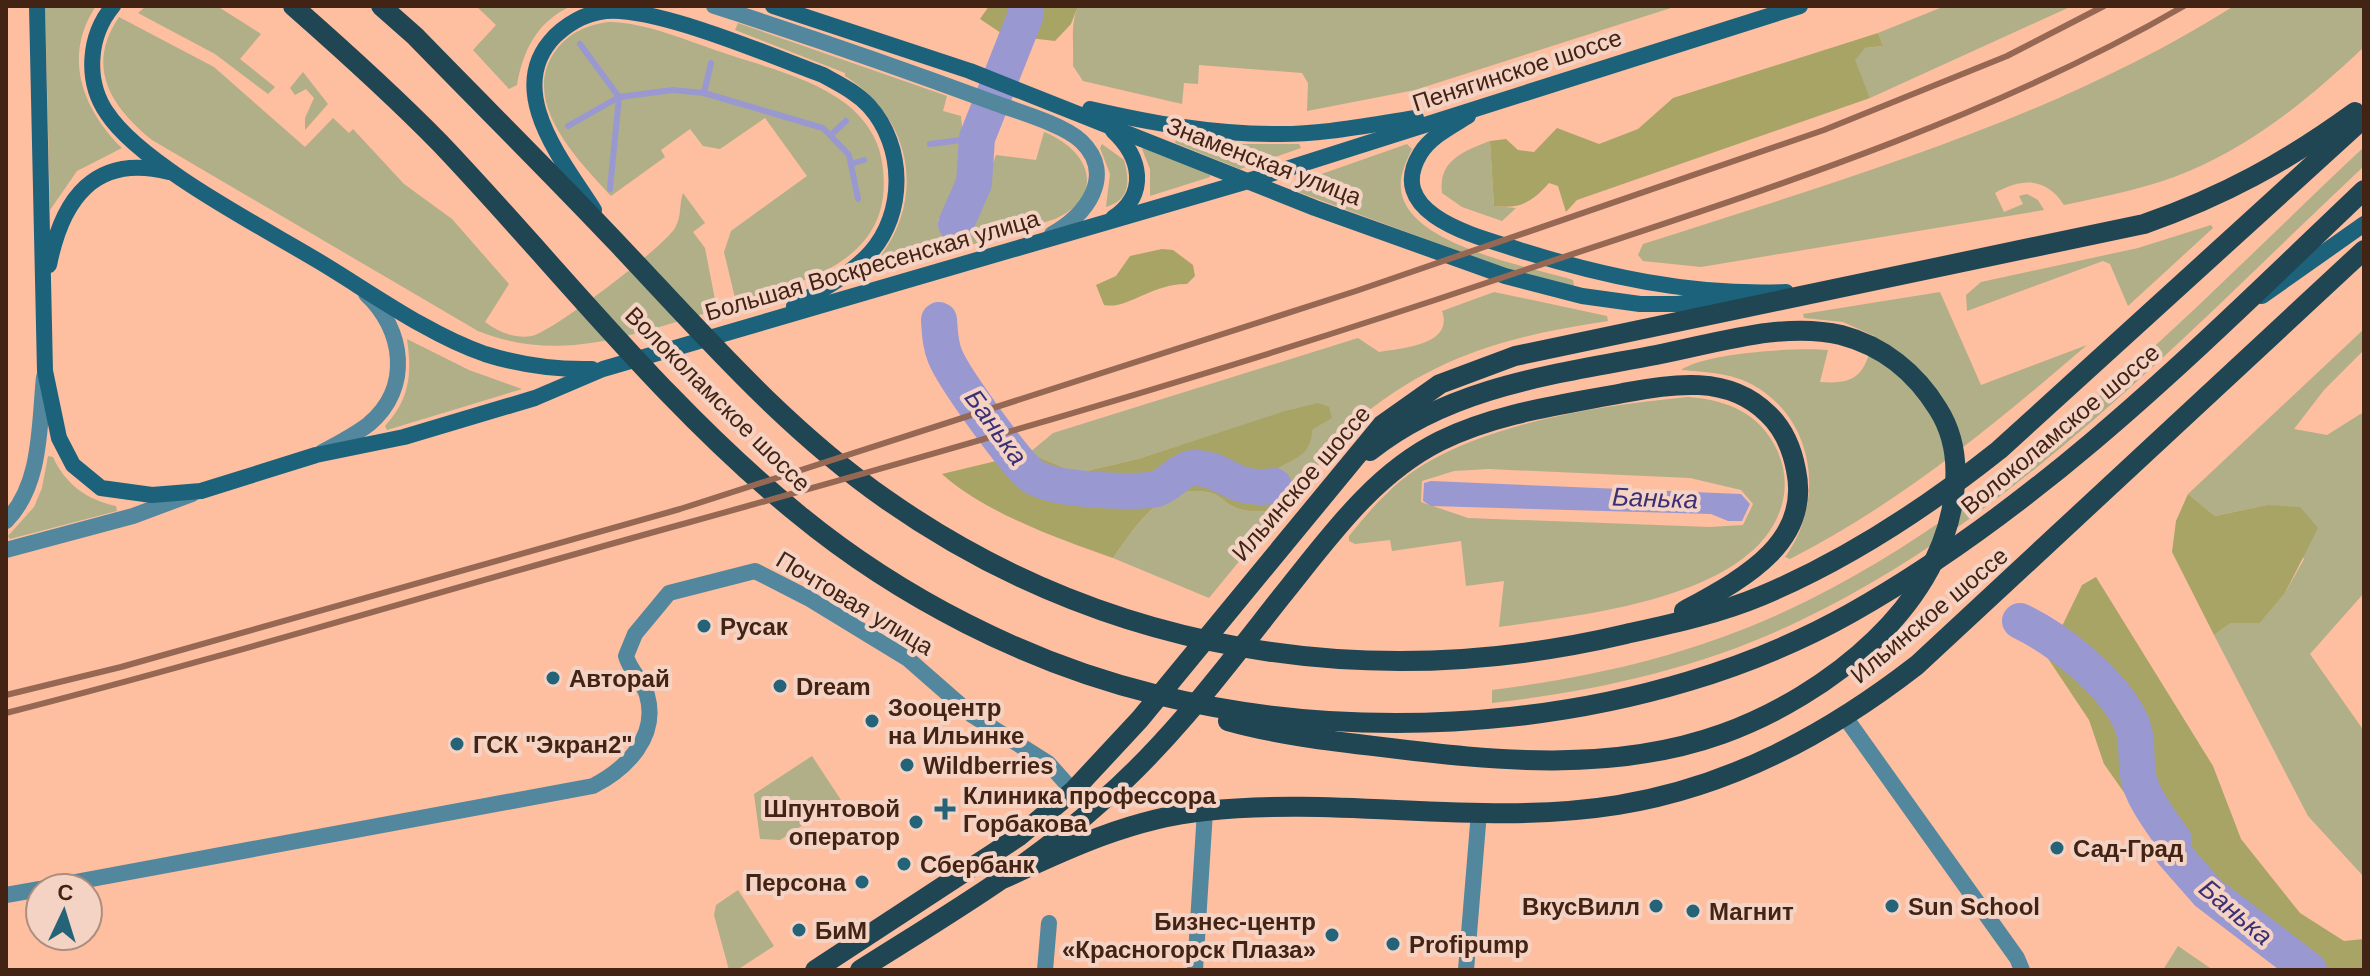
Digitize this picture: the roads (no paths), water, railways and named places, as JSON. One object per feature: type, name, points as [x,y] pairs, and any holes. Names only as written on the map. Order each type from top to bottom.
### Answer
[{"type":"main road","points":[[37,6],[45,371],[59,438],[73,465],[101,488],[123,493],[201,491]]},
{"type":"main road","points":[[113,6],[101,24],[92,55],[100,101],[117,127],[174,173],[354,283],[482,353],[518,364],[564,370],[603,369]]},
{"type":"main road","name":"Волоколамское шоссе","points":[[293,6],[439,143],[562,278],[740,463],[799,515],[849,551],[951,614],[1090,675],[1154,694],[1295,718],[1391,722],[1494,719],[1549,712],[1673,685],[1732,665],[1843,617],[1914,575],[2020,503],[2216,330],[2364,190]]},
{"type":"main road","name":"Волоколамское шоссе","points":[[381,6],[610,235],[794,427],[886,499],[933,530],[1011,573],[1117,616],[1180,635],[1258,651],[1390,664],[1488,659],[1564,649],[1653,628],[1758,597],[1830,563],[1953,487],[2063,395],[2364,118]]},
{"type":"main road","name":"Знаменская улица","points":[[773,6],[970,71],[1248,181],[1505,276],[1582,296],[1640,304],[1678,304],[1749,294]]},
{"type":"main road","name":"Пенягинское шоссе","points":[[1248,181],[1800,6]]},
{"type":"main road","points":[[610,235],[552,144],[537,112],[534,93],[539,58],[563,29],[580,17],[599,12],[641,14],[789,62],[848,89],[869,106],[892,147],[896,169],[893,212],[884,235],[869,254],[821,291],[768,320]]},
{"type":"main road","points":[[1045,100],[1160,125],[1274,134],[1327,132],[1465,112]]},
{"type":"main road","name":"Ильинское шоссе","points":[[815,970],[1042,817],[1073,791],[1140,719],[1382,425],[1440,384],[1515,356],[2144,224],[2201,204],[2254,179],[2308,147],[2364,105]]},
{"type":"main road","points":[[1482,106],[1439,135],[1422,150],[1415,164],[1413,177],[1417,198],[1441,221],[1468,234],[1593,273],[1661,285],[1749,294],[1848,285]]},
{"type":"main road","points":[[1104,124],[1132,152],[1138,174],[1133,200],[1109,221]]},
{"type":"main road","points":[[44,290],[63,212],[86,185],[115,172],[155,168],[174,173]]},
{"type":"main road","name":"Большая Воскресенская улица","points":[[201,491],[316,455],[404,437],[535,398],[603,369],[1248,181]]},
{"type":"main road","points":[[2216,330],[2364,224]]},
{"type":"main road","name":"Ильинское шоссе","points":[[1005,878],[1116,830],[1205,811],[1275,808],[1479,812],[1618,805],[1695,786],[1771,759],[1845,717],[1883,691],[1963,625],[2364,250]]},
{"type":"main road","points":[[1154,694],[1231,722],[1309,739],[1525,760],[1597,760],[1660,751],[1722,734],[1781,707],[1851,661],[1889,623],[1935,561],[1947,533],[1954,501],[1956,468],[1942,416],[1909,372],[1887,354],[1858,341],[1814,332],[1784,333],[1537,378],[1449,403],[1411,422],[1339,476]]},
{"type":"main road","points":[[860,970],[1005,878],[1102,802],[1165,741],[1318,551],[1383,479],[1406,461],[1467,429],[1545,408],[1685,384],[1722,387],[1769,414],[1789,444],[1798,477],[1795,512],[1789,528],[1763,562],[1744,577],[1653,628]]},
{"type":"street","points":[[714,6],[963,91],[1080,140],[1089,151],[1095,170],[1095,191],[1074,223],[1040,240]]},
{"type":"street","points":[[316,455],[369,424],[386,406],[396,385],[400,364],[396,340],[385,314],[354,283]]},
{"type":"street","points":[[6,521],[21,504],[30,483],[45,371]]},
{"type":"street","name":"Большая Воскресенская улица","points":[[6,550],[133,516],[201,491]]},
{"type":"street","name":"Почтовая улица","points":[[104,877],[593,786],[615,774],[635,757],[645,733],[647,692],[628,666],[626,656],[635,634],[669,593],[745,571],[762,573],[908,659],[972,715],[1048,763],[1073,791]]},
{"type":"street","points":[[1845,717],[2017,958],[2022,970]]},
{"type":"street","points":[[1195,970],[1205,811]]},
{"type":"street","points":[[1466,970],[1479,812]]},
{"type":"street","points":[[1045,970],[1049,923]]},
{"type":"water","points":[[1424,483],[1741,494],[1750,504],[1742,521],[1728,521],[1711,514],[1431,506],[1423,501]]},
{"type":"waterway","name":"Банька","points":[[956,224],[974,183],[977,138],[1025,17],[1025,6]]},
{"type":"waterway","points":[[580,44],[619,97],[610,189]]},
{"type":"waterway","points":[[704,93],[711,63]]},
{"type":"waterway","points":[[568,126],[619,97],[673,90],[704,93],[823,128],[849,155],[858,199]]},
{"type":"waterway","points":[[832,134],[846,121]]},
{"type":"waterway","points":[[930,144],[977,138]]},
{"type":"waterway","points":[[851,164],[864,160]]},
{"type":"waterway","name":"Банька","points":[[939,320],[943,352],[950,367],[1012,453],[1031,475],[1041,480],[1089,489],[1151,490],[1194,468],[1205,469],[1248,486],[1274,486]]},
{"type":"waterway","name":"Банька","points":[[2020,621],[2051,639],[2082,663],[2121,705],[2135,733],[2137,768],[2143,792],[2174,840],[2172,852],[2208,893],[2309,970]]},
{"type":"railway","points":[[6,695],[121,667],[680,509],[1356,291],[1824,130],[2007,56],[2104,6]]},
{"type":"railway","points":[[6,713],[987,438],[1389,315],[1755,193],[1932,127],[2102,50],[2184,6]]},
{"type":"place","name":"Русак","points":[[704,626]]},
{"type":"place","name":"Авторай","points":[[553,678]]},
{"type":"place","name":"Dream","points":[[780,686]]},
{"type":"place","name":"Зооцентр на Ильинке","points":[[872,721]]},
{"type":"place","name":"ГСК \"Экран2\"","points":[[457,744]]},
{"type":"place","name":"Wildberries","points":[[907,765]]},
{"type":"place","name":"Клиника профессора Горбакова","points":[[945,809]]},
{"type":"place","name":"Шпунтовой оператор","points":[[916,822]]},
{"type":"place","name":"Сад-Град","points":[[2057,848]]},
{"type":"place","name":"Сбербанк","points":[[904,864]]},
{"type":"place","name":"Персона","points":[[862,882]]},
{"type":"place","name":"ВкусВилл","points":[[1656,906]]},
{"type":"place","name":"Sun School","points":[[1892,906]]},
{"type":"place","name":"Магнит","points":[[1693,911]]},
{"type":"place","name":"БиМ","points":[[799,930]]},
{"type":"place","name":"Бизнес-центр «Красногорск Плаза»","points":[[1332,935]]},
{"type":"place","name":"Profipump","points":[[1393,944]]}]
